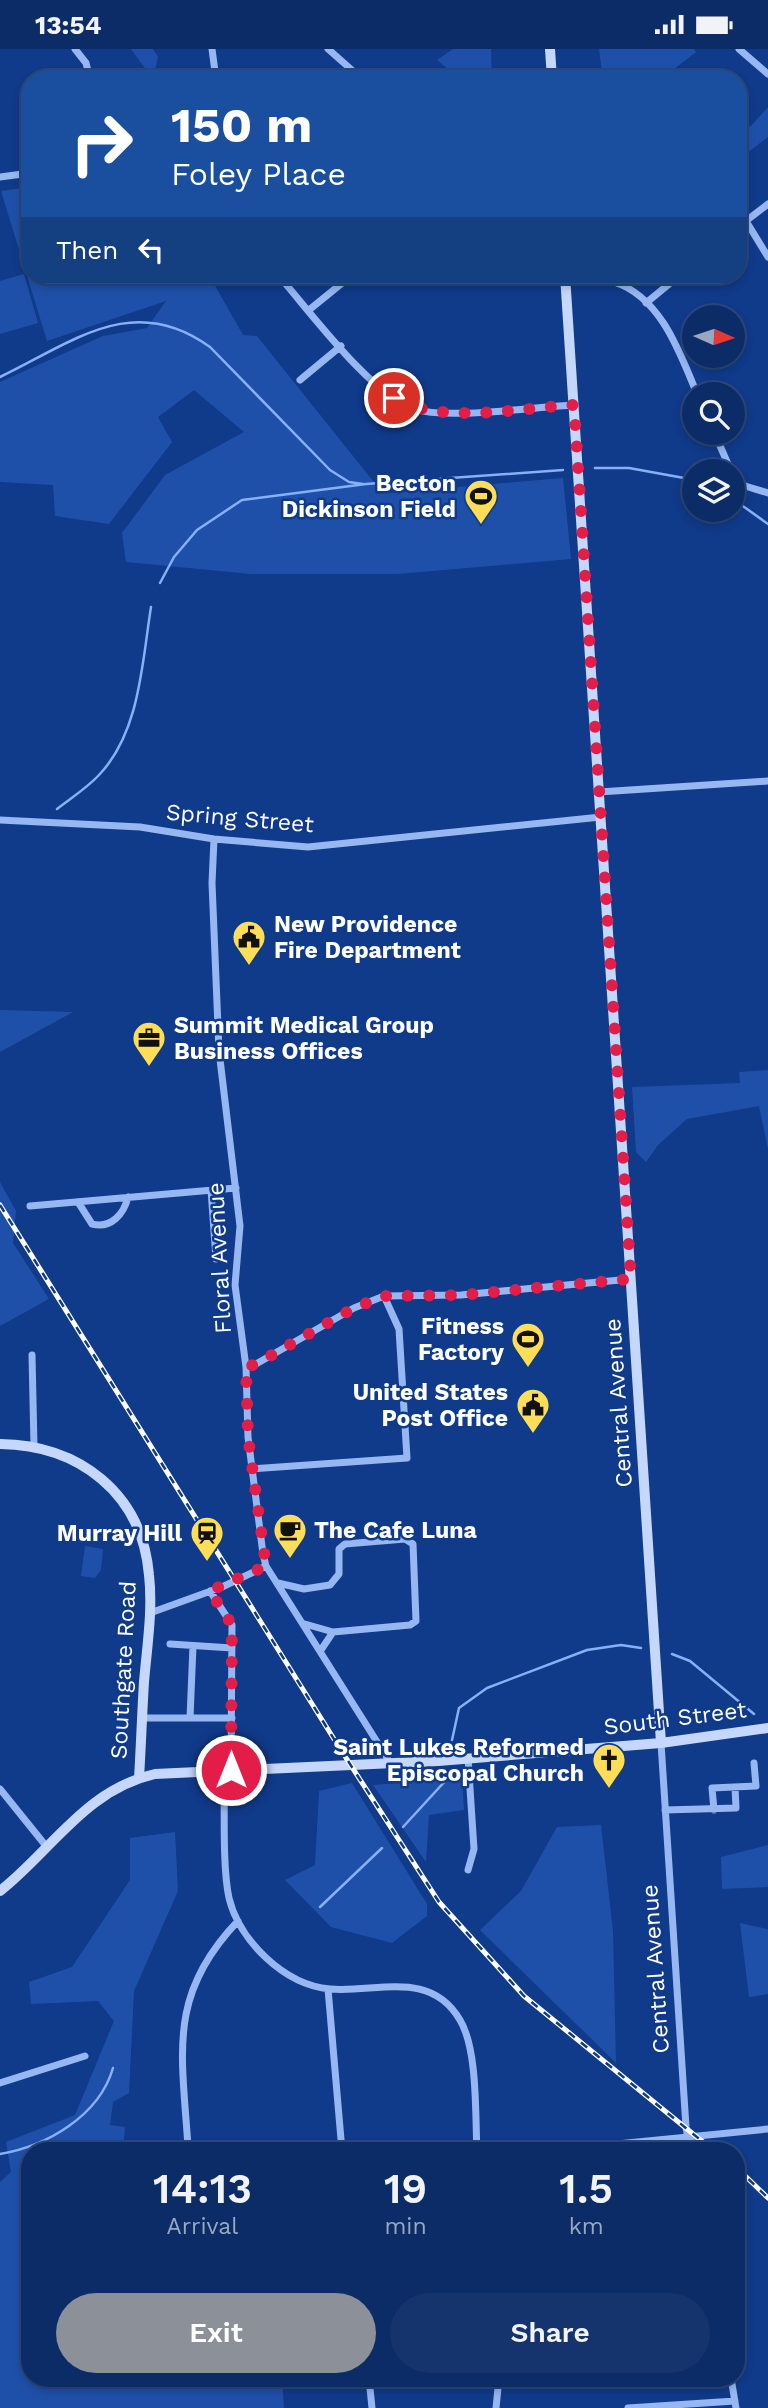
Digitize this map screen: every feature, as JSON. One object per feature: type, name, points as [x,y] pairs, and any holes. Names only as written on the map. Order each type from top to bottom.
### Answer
[{"type":"street","points":[[75,49],[86,63],[88,70]]},
{"type":"street","points":[[212,49],[215,70]]},
{"type":"street","points":[[328,49],[352,70]]},
{"type":"street","points":[[550,49],[551,70]]},
{"type":"street","points":[[739,49],[768,73]]},
{"type":"street","points":[[0,177],[21,174]]},
{"type":"street","points":[[747,220],[768,204]]},
{"type":"street","points":[[747,223],[768,257]]},
{"type":"street","points":[[286,284],[381,390],[413,409],[439,413],[574,405]]},
{"type":"street","points":[[309,310],[341,284]]},
{"type":"street","name":"Central Avenue","points":[[565,284],[689,2142]]},
{"type":"street","points":[[617,284],[646,303],[672,337],[693,382]]},
{"type":"street","points":[[646,303],[669,284]]},
{"type":"street","points":[[300,380],[341,346]]},
{"type":"street","points":[[745,487],[768,493]]},
{"type":"street","points":[[599,792],[768,781]]},
{"type":"street","name":"Spring Street","points":[[0,820],[140,828],[214,839],[308,847],[601,817]]},
{"type":"street","name":"Floral Avenue","points":[[214,839],[212,883],[219,1051],[240,1226],[235,1285],[246,1367],[251,1469],[266,1566],[391,1764]]},
{"type":"street","points":[[30,1206],[236,1188]]},
{"type":"street","points":[[211,1190],[216,1259]]},
{"type":"street","points":[[78,1202],[86,1218],[98,1226],[121,1215],[128,1197]]},
{"type":"street","points":[[246,1367],[256,1364],[364,1303],[384,1296],[461,1295],[631,1279]]},
{"type":"street","points":[[251,1469],[407,1458],[398,1329],[384,1296]]},
{"type":"street","points":[[33,1355],[34,1446]]},
{"type":"street","name":"Southgate Road","points":[[0,1444],[34,1446],[62,1454],[89,1468],[109,1486],[127,1509],[140,1534],[148,1562],[150,1613],[139,1778]]},
{"type":"street","points":[[278,1583],[304,1589],[324,1587],[338,1578],[339,1549],[345,1544],[405,1539],[413,1544],[418,1615],[416,1621],[410,1625],[333,1632],[304,1624]]},
{"type":"street","points":[[150,1613],[210,1591],[266,1566]]},
{"type":"street","points":[[292,1604],[304,1589]]},
{"type":"street","points":[[210,1591],[232,1625],[228,1895],[237,1921],[248,1939],[269,1960],[299,1978],[328,1989],[411,1986],[432,1993],[450,2007],[463,2025],[470,2047],[476,2142]]},
{"type":"street","points":[[321,1650],[333,1632]]},
{"type":"street","points":[[170,1644],[232,1648]]},
{"type":"street","points":[[190,1718],[193,1646]]},
{"type":"street","points":[[142,1719],[232,1718]]},
{"type":"street","name":"South Street","points":[[0,1891],[93,1802],[139,1778],[228,1770],[391,1764],[661,1743],[768,1728]]},
{"type":"street","points":[[468,1758],[474,1849],[468,1870]]},
{"type":"street","points":[[714,1810],[712,1788],[756,1786],[754,1763]]},
{"type":"street","points":[[665,1810],[736,1808],[735,1787]]},
{"type":"street","points":[[0,1789],[46,1846]]},
{"type":"street","points":[[188,2142],[183,2059],[184,2016],[200,1970],[214,1946],[237,1921]]},
{"type":"street","points":[[328,1989],[341,2142]]},
{"type":"street","points":[[0,2083],[85,2056]]},
{"type":"street","points":[[637,2142],[768,2129]]},
{"type":"street","points":[[370,2387],[372,2408]]},
{"type":"street","points":[[496,2408],[498,2387]]},
{"type":"street","points":[[628,2408],[735,2405],[732,2387]]},
{"type":"shaded area","points":[[131,49],[153,49],[158,57],[155,70],[146,70]]},
{"type":"shaded area","points":[[453,49],[491,49],[492,70],[449,70],[437,60]]},
{"type":"shaded area","points":[[599,49],[694,49],[696,52],[673,70],[602,70]]},
{"type":"shaded area","points":[[768,107],[768,137],[747,153],[747,125],[751,126]]},
{"type":"shaded area","points":[[21,188],[21,256],[1,191]]},
{"type":"shaded area","points":[[21,275],[21,284],[27,284],[38,323],[0,334],[0,281]]},
{"type":"shaded area","points":[[30,284],[214,284],[243,335],[257,336],[373,481],[391,493],[563,478],[571,559],[398,574],[251,574],[126,562],[122,533],[165,475],[244,432],[194,390],[158,417],[172,442],[109,524],[55,516],[53,485],[0,482],[0,382],[103,336],[147,328],[166,301],[47,341]]},
{"type":"shaded area","points":[[0,1010],[73,1012],[0,1052]]},
{"type":"shaded area","points":[[768,1070],[768,1149],[759,1106],[687,1119],[658,1145],[646,1162],[636,1152],[632,1087],[740,1083],[739,1072]]},
{"type":"shaded area","points":[[0,1182],[16,1211],[13,1243],[49,1299],[0,1326]]},
{"type":"shaded area","points":[[85,1546],[103,1549],[101,1570],[95,1578],[81,1576]]},
{"type":"shaded area","points":[[462,1778],[464,1810],[429,1815],[426,1862],[373,1785]]},
{"type":"shaded area","points":[[352,1783],[427,1904],[427,1916],[392,1943],[331,1927],[285,1880],[315,1865],[319,1791]]},
{"type":"shaded area","points":[[601,1825],[613,1931],[616,2063],[480,1930],[521,1891],[557,1827]]},
{"type":"shaded area","points":[[175,1832],[178,1891],[134,1991],[129,2093],[113,2102],[110,2125],[125,2127],[124,2142],[21,2142],[21,2387],[283,2387],[284,2408],[0,2408],[0,2182],[11,2172],[6,2142],[75,2115],[114,2021],[98,2001],[31,2004],[29,1982],[72,1967],[130,1880],[130,1838]]},
{"type":"shaded area","points":[[768,1845],[768,1887],[722,1889],[721,1857]]},
{"type":"shaded area","points":[[740,1923],[768,1929],[768,1994],[749,1997]]},
{"type":"waterway","points":[[0,377],[78,337],[129,323],[155,323],[182,331],[210,347],[330,470],[349,482],[363,484]]},
{"type":"waterway","points":[[595,468],[629,468],[682,478]]},
{"type":"waterway","points":[[160,583],[174,557],[197,530],[242,500],[366,484],[563,470]]},
{"type":"waterway","points":[[745,508],[768,524]]},
{"type":"waterway","points":[[57,809],[99,775],[113,758],[123,738],[137,696],[151,607]]},
{"type":"waterway","points":[[452,1740],[459,1708],[487,1688],[587,1650],[621,1645],[641,1648]]},
{"type":"waterway","points":[[672,1654],[690,1661],[754,1714]]},
{"type":"waterway","points":[[403,1827],[448,1778]]},
{"type":"waterway","points":[[320,1907],[382,1848]]},
{"type":"waterway","points":[[40,2142],[69,2126],[96,2101],[113,2068]]},
{"type":"waterway","points":[[0,2154],[21,2149]]},
{"type":"railway","points":[[0,1205],[439,1902],[524,1996],[703,2142]]},
{"type":"railway","points":[[745,2176],[768,2198]]},
{"type":"place","name":"Becton Dickinson Field","points":[[481,526]]},
{"type":"place","name":"New Providence Fire Department","points":[[249,967]]},
{"type":"place","name":"Summit Medical Group Business Offices","points":[[149,1068]]},
{"type":"place","name":"Fitness Factory","points":[[528,1369]]},
{"type":"place","name":"United States Post Office","points":[[533,1435]]},
{"type":"place","name":"The Cafe Luna","points":[[290,1560]]},
{"type":"place","name":"Murray Hill","points":[[207,1563]]},
{"type":"place","name":"Saint Lukes Reformed Episcopal Church","points":[[609,1790]]},
{"type":"route","points":[[231,1770],[232,1625],[210,1591],[266,1566],[248,1437],[246,1367],[256,1364],[364,1303],[392,1294],[461,1295],[631,1279],[574,405],[439,413],[413,409],[394,398]]}]
